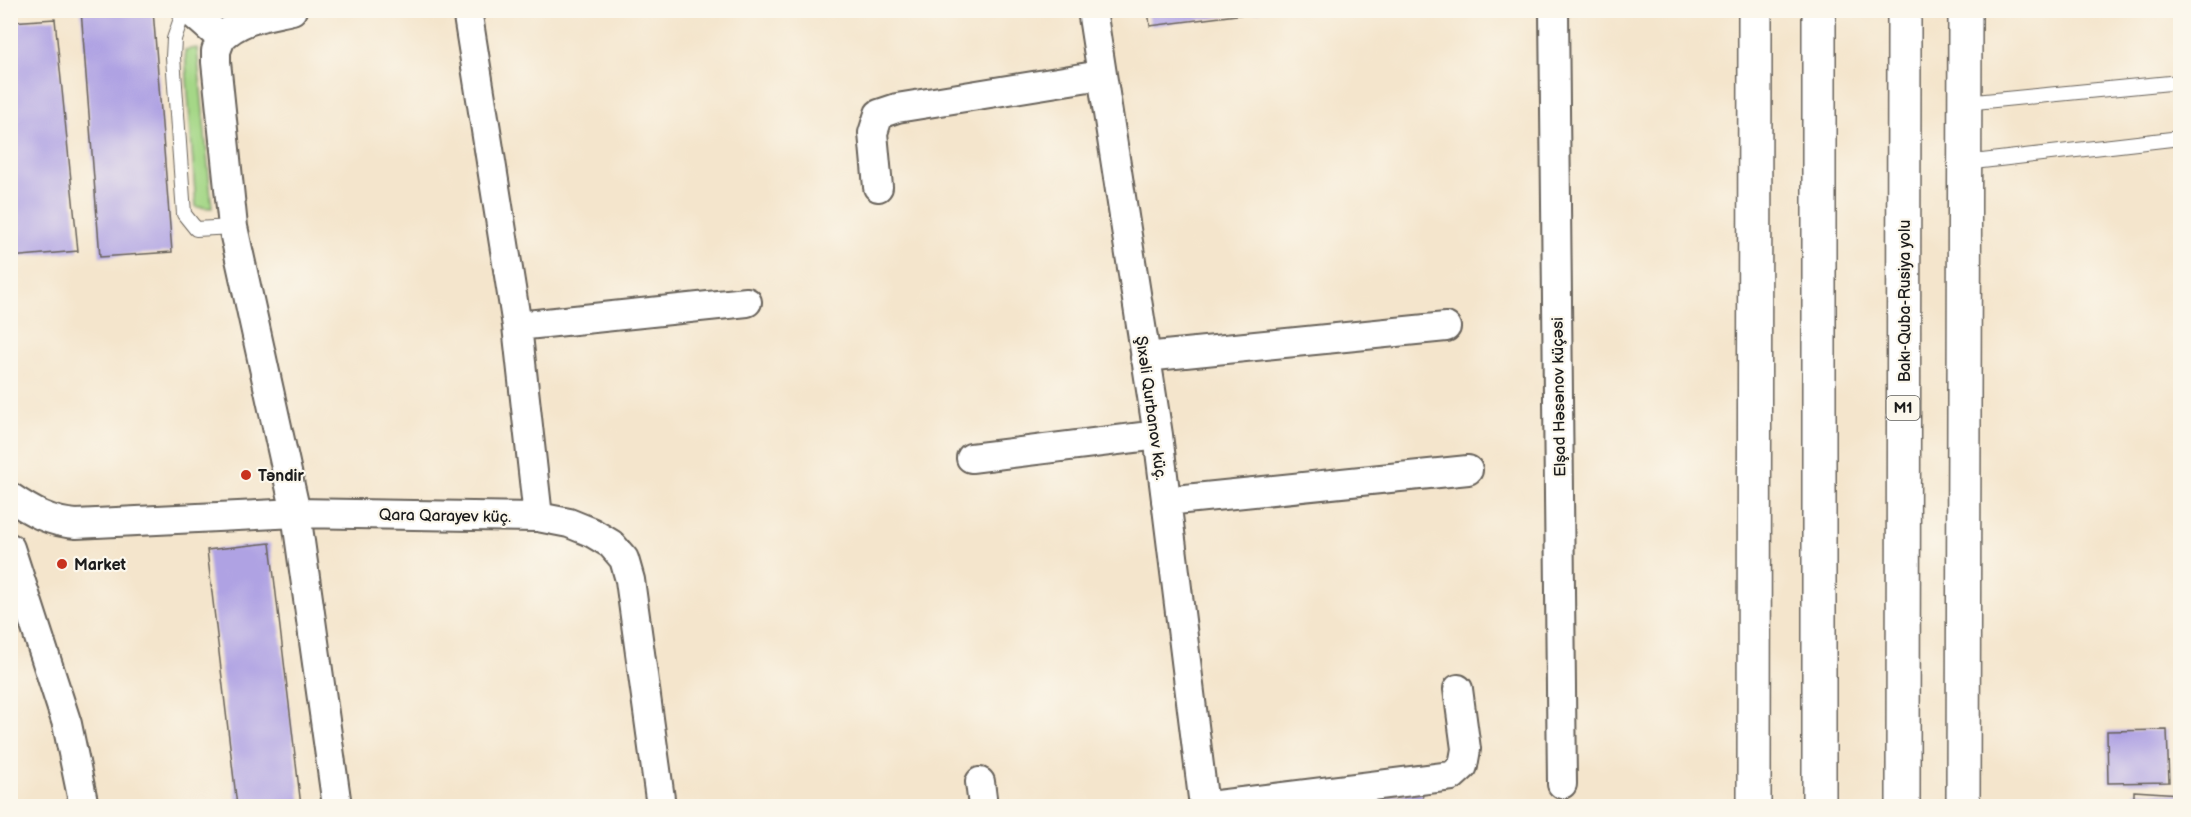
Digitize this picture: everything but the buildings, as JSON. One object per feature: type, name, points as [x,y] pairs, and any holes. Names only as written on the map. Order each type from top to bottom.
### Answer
[{"type":"highway","points":[[1754,807],[1755,10]]},
{"type":"highway","points":[[1819,10],[1819,807]]},
{"type":"highway","name":"Bakı-Quba-Rusiya yolu","points":[[1903,807],[1904,10]]},
{"type":"highway","points":[[1963,807],[1965,10]]},
{"type":"street","points":[[186,10],[221,38]]},
{"type":"street","points":[[292,10],[247,20],[231,28],[221,38],[216,51],[216,62],[233,226],[296,513],[337,807]]},
{"type":"street","points":[[467,10],[517,326],[538,516]]},
{"type":"street","name":"Şıxəli Qurbanov küç.","points":[[1092,10],[1158,435],[1204,807]]},
{"type":"street","name":"Elşad Həsənov küçəsi","points":[[1554,10],[1562,784]]},
{"type":"street","points":[[878,187],[873,133],[879,114],[897,108],[1101,75]]},
{"type":"street","points":[[517,326],[747,302]]},
{"type":"street","points":[[1145,357],[1446,327]]},
{"type":"street","points":[[971,458],[1158,435]]},
{"type":"street","points":[[1166,501],[1468,470]]},
{"type":"street","name":"Qara Qarayev küç.","points":[[10,497],[54,522],[76,524],[296,513],[538,516],[591,532],[611,544],[624,560],[630,580],[660,807]]},
{"type":"street","points":[[10,548],[67,724],[84,807]]},
{"type":"street","points":[[1209,807],[1452,776],[1463,766],[1466,749],[1458,689]]},
{"type":"lane","points":[[186,10],[174,39],[173,57],[184,214],[188,223],[196,229],[233,226]]},
{"type":"lane","points":[[1965,103],[2181,82]]},
{"type":"lane","points":[[1965,163],[2181,138]]},
{"type":"green space","points":[[197,48],[212,208],[196,207],[185,50]]},
{"type":"place","name":"Təndir","points":[[246,475]]},
{"type":"place","name":"Market","points":[[62,564]]}]
